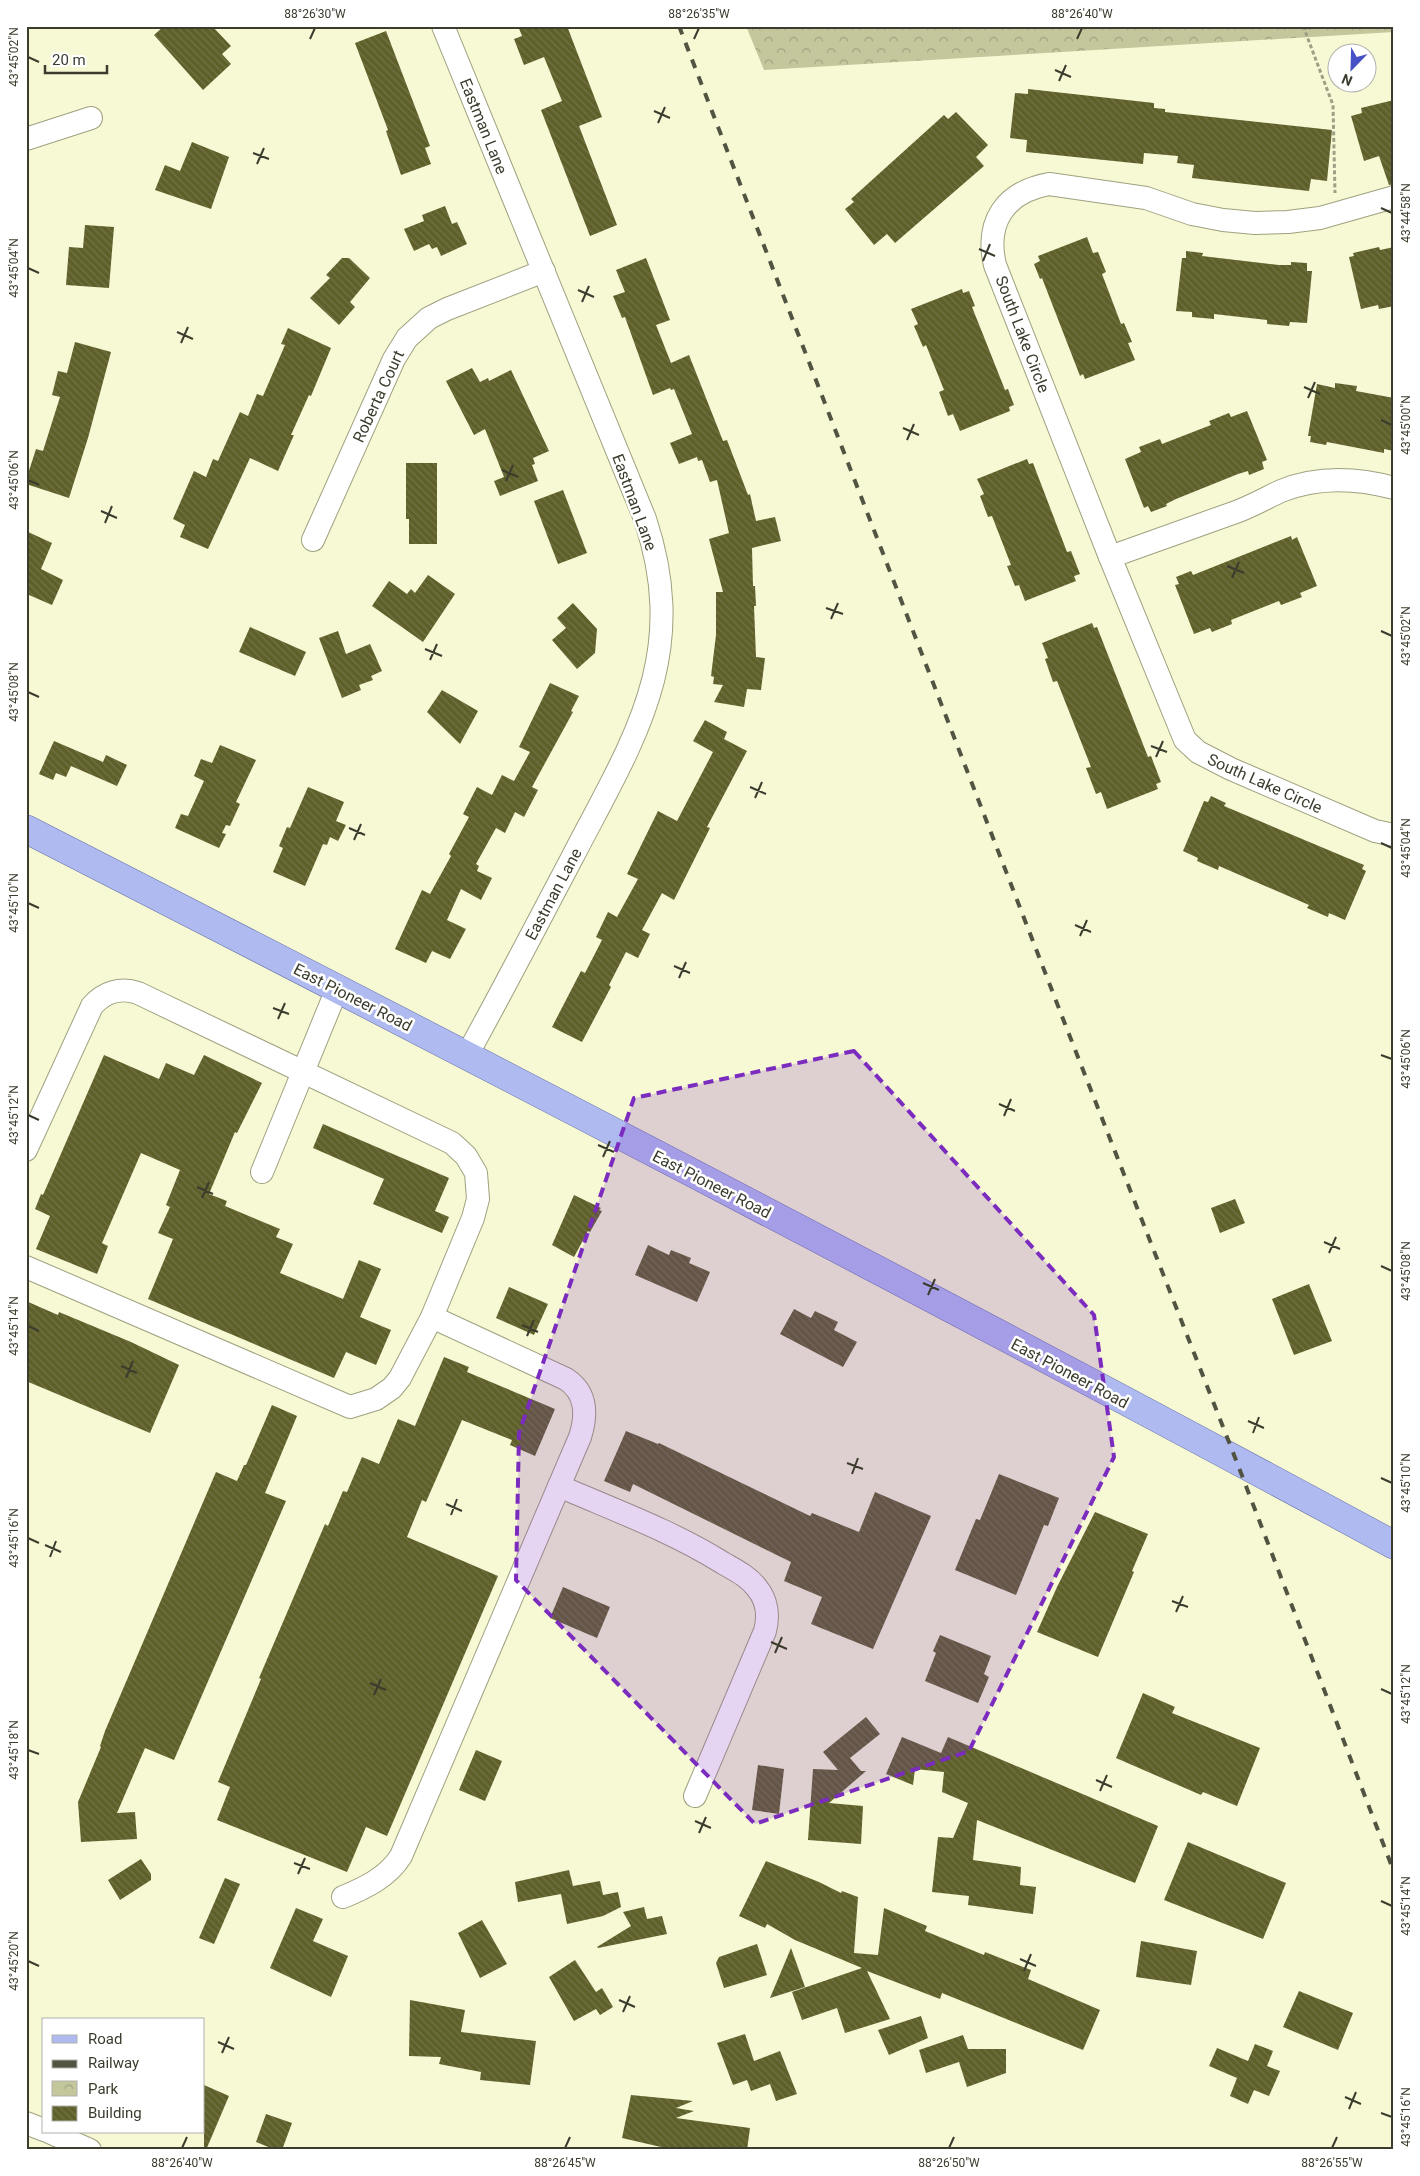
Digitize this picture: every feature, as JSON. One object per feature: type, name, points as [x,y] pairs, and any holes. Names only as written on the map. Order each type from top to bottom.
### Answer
[{"type":"main road","name":"East Pioneer Road","points":[[26,829],[467,1055],[918,1291],[1394,1545]]},
{"type":"street","name":"Eastman Lane","points":[[443,26],[649,533],[659,578],[661,598],[659,653],[646,707],[629,748],[467,1055]]},
{"type":"street","points":[[26,139],[92,118]]},
{"type":"street","name":"South Lake Circle","points":[[1394,197],[1336,215],[1304,221],[1272,223],[1223,220],[1176,209],[1146,198],[1049,184],[1033,187],[1019,194],[1007,205],[998,218],[993,234],[992,250],[996,265],[1110,557],[1185,740],[1198,752],[1231,769],[1375,831],[1394,835]]},
{"type":"street","name":"Roberta Court","points":[[313,540],[394,359],[407,338],[421,324],[438,313],[544,271]]},
{"type":"street","points":[[1110,557],[1254,505],[1298,486],[1330,480],[1346,480],[1362,481],[1394,488]]},
{"type":"street","points":[[262,1172],[336,989]]},
{"type":"street","points":[[26,1150],[88,1012],[96,1001],[113,992],[126,990],[452,1142],[466,1156],[473,1167],[478,1186],[477,1206],[432,1317],[396,1383],[376,1399],[350,1407],[26,1266]]},
{"type":"street","points":[[342,1897],[378,1879],[394,1866],[401,1856],[584,1425],[584,1405],[576,1387],[566,1379],[432,1317]]},
{"type":"street","points":[[559,1486],[656,1528],[714,1557],[748,1578],[764,1599],[767,1618],[765,1631],[696,1796]]},
{"type":"street","points":[[26,2122],[42,2129]]},
{"type":"street","points":[[61,2141],[90,2150]]},
{"type":"path","points":[[1305,26],[1305,31],[1333,104],[1336,215]]},
{"type":"highlighted area","points":[[854,1051],[1094,1315],[1114,1457],[969,1751],[755,1824],[516,1580],[519,1433],[634,1098]]},
{"type":"green space","points":[[746,26],[1394,26],[1394,32],[764,70]]},
{"type":"building","points":[[164,26],[212,26],[231,46],[222,54],[231,64],[203,90],[154,35]]},
{"type":"building","points":[[518,26],[567,26],[602,117],[579,126],[617,225],[590,236],[541,110],[562,101],[544,57],[524,65],[514,39],[522,36]]},
{"type":"building","points":[[386,31],[430,146],[425,148],[431,164],[401,175],[386,131],[388,130],[355,43]]},
{"type":"building","points":[[1028,89],[1154,103],[1154,108],[1165,109],[1165,112],[1332,130],[1327,181],[1311,179],[1309,191],[1192,178],[1194,165],[1177,163],[1178,156],[1144,153],[1143,164],[1026,152],[1027,140],[1010,138],[1015,93],[1028,94]]},
{"type":"building","points":[[1394,100],[1394,184],[1389,185],[1379,156],[1364,161],[1351,116],[1362,113],[1361,108]]},
{"type":"building","points":[[956,112],[988,145],[976,157],[984,166],[895,243],[887,234],[874,245],[845,209],[854,202],[851,199],[944,115],[948,119]]},
{"type":"building","points":[[192,142],[229,157],[211,209],[155,190],[165,165],[180,171]]},
{"type":"building","points":[[445,206],[452,224],[457,222],[467,244],[441,256],[437,247],[432,249],[429,244],[414,251],[404,229],[424,221],[422,215]]},
{"type":"building","points":[[85,225],[114,227],[109,288],[66,285],[69,247],[83,248]]},
{"type":"building","points":[[1087,237],[1093,253],[1098,252],[1106,272],[1102,274],[1121,324],[1124,323],[1132,342],[1128,343],[1135,360],[1085,379],[1083,374],[1080,376],[1042,278],[1040,279],[1034,264],[1040,261],[1038,256]]},
{"type":"building","points":[[1379,247],[1380,250],[1394,247],[1394,306],[1379,309],[1378,305],[1361,309],[1349,257],[1354,256],[1353,253]]},
{"type":"building","points":[[1186,251],[1203,253],[1202,256],[1279,265],[1291,265],[1291,262],[1307,263],[1307,271],[1312,271],[1307,323],[1290,322],[1289,326],[1267,324],[1267,320],[1214,314],[1214,319],[1192,317],[1192,312],[1176,311],[1182,258],[1186,258]]},
{"type":"building","points":[[342,258],[349,258],[370,278],[350,302],[355,307],[339,325],[310,298],[330,278],[326,275]]},
{"type":"building","points":[[646,258],[670,320],[656,325],[671,363],[689,355],[723,441],[727,440],[748,495],[750,494],[756,521],[775,517],[781,541],[752,548],[753,586],[755,586],[756,606],[754,606],[756,657],[765,658],[761,690],[747,689],[744,707],[714,702],[723,685],[713,684],[714,677],[711,676],[716,635],[716,592],[723,592],[709,539],[729,533],[717,480],[710,482],[702,460],[698,461],[697,457],[679,464],[670,443],[692,434],[674,389],[671,390],[670,388],[653,395],[625,317],[622,318],[613,296],[625,292],[616,270]]},
{"type":"building","points":[[962,289],[963,293],[969,291],[975,306],[972,307],[1005,390],[1008,389],[1014,405],[1009,407],[1010,411],[960,431],[953,414],[948,416],[939,392],[944,390],[926,345],[923,347],[914,326],[918,324],[911,309]]},
{"type":"building","points":[[288,328],[331,348],[311,396],[309,395],[291,435],[294,435],[278,471],[250,458],[208,549],[180,537],[185,525],[173,519],[194,471],[206,477],[213,459],[218,461],[240,412],[248,416],[257,394],[263,396],[285,345],[281,344]]},
{"type":"building","points":[[75,342],[111,352],[88,438],[69,498],[26,484],[26,480],[36,449],[43,451],[60,397],[52,395],[58,371],[67,373]]},
{"type":"building","points":[[472,368],[480,382],[488,378],[489,381],[511,370],[549,451],[533,458],[535,464],[532,465],[538,481],[500,496],[494,481],[504,477],[485,429],[474,435],[446,381]]},
{"type":"building","points":[[1335,383],[1357,386],[1356,391],[1394,398],[1394,451],[1384,449],[1384,453],[1327,442],[1326,445],[1310,442],[1311,436],[1308,436],[1317,384],[1335,388]]},
{"type":"building","points":[[1247,411],[1267,460],[1262,462],[1264,469],[1249,475],[1248,471],[1238,474],[1176,499],[1166,504],[1167,506],[1151,512],[1148,506],[1144,508],[1125,459],[1141,452],[1139,447],[1160,439],[1162,444],[1211,425],[1209,421],[1229,413],[1231,417]]},
{"type":"building","points":[[1027,459],[1029,464],[1033,463],[1067,552],[1071,551],[1080,574],[1074,576],[1076,581],[1025,601],[1019,585],[1015,586],[1007,566],[1011,565],[992,516],[988,517],[980,496],[984,494],[977,479]]},
{"type":"building","points":[[406,463],[437,463],[437,544],[409,544],[409,519],[406,519]]},
{"type":"building","points":[[563,490],[587,553],[558,564],[534,501]]},
{"type":"building","points":[[26,531],[52,543],[41,569],[63,580],[52,605],[29,595],[26,601]]},
{"type":"building","points":[[1291,536],[1292,540],[1297,537],[1317,586],[1300,593],[1302,597],[1281,605],[1279,601],[1231,620],[1232,624],[1212,632],[1210,628],[1194,634],[1175,585],[1179,584],[1176,577],[1191,571],[1193,575]]},
{"type":"building","points":[[428,575],[455,594],[423,642],[372,606],[389,581],[407,594],[411,589],[415,593]]},
{"type":"building","points":[[573,603],[597,629],[595,653],[577,669],[552,640],[566,628],[557,618]]},
{"type":"building","points":[[1092,623],[1094,628],[1097,627],[1148,757],[1151,756],[1161,782],[1156,784],[1158,789],[1107,809],[1101,792],[1096,794],[1086,768],[1091,767],[1057,681],[1053,682],[1045,659],[1048,658],[1042,643]]},
{"type":"building","points":[[250,627],[306,652],[295,676],[239,652]]},
{"type":"building","points":[[338,631],[346,654],[370,644],[382,671],[371,676],[373,680],[359,685],[361,690],[342,698],[319,638]]},
{"type":"building","points":[[550,683],[579,696],[571,711],[573,712],[532,787],[538,790],[524,817],[515,812],[505,833],[496,828],[476,864],[479,866],[477,871],[492,878],[481,900],[461,889],[447,920],[466,929],[450,959],[432,951],[426,963],[395,949],[422,890],[430,894],[451,856],[449,854],[469,817],[463,814],[477,787],[492,795],[502,775],[514,781],[530,752],[519,747]]},
{"type":"building","points":[[442,690],[478,711],[460,744],[427,712]]},
{"type":"building","points":[[705,720],[727,732],[724,739],[747,751],[707,827],[710,828],[674,900],[662,893],[642,930],[650,934],[638,958],[626,952],[609,985],[611,987],[582,1042],[552,1027],[581,971],[585,973],[602,940],[596,937],[608,912],[617,917],[638,879],[627,874],[658,811],[677,821],[713,752],[693,741]]},
{"type":"building","points":[[54,741],[103,762],[106,755],[127,765],[117,786],[71,766],[66,777],[56,773],[53,780],[39,774]]},
{"type":"building","points":[[220,745],[256,760],[236,802],[240,804],[230,826],[226,825],[222,833],[226,834],[219,848],[175,828],[181,814],[188,816],[204,781],[194,776],[201,759],[212,763]]},
{"type":"building","points":[[308,787],[344,802],[336,821],[346,825],[338,841],[330,837],[327,845],[323,844],[305,886],[273,872],[283,848],[279,846],[287,827],[290,828]]},
{"type":"building","points":[[1211,796],[1226,803],[1224,806],[1364,865],[1362,869],[1366,871],[1345,920],[1329,913],[1328,917],[1307,908],[1309,905],[1219,866],[1218,870],[1197,861],[1198,858],[1183,851],[1204,801],[1208,802]]},
{"type":"building","points":[[104,1055],[159,1079],[166,1063],[194,1075],[204,1055],[262,1083],[237,1133],[235,1132],[209,1194],[227,1201],[225,1206],[280,1229],[276,1237],[293,1244],[280,1273],[343,1299],[359,1260],[381,1269],[360,1317],[391,1330],[376,1365],[346,1352],[334,1378],[148,1299],[173,1239],[158,1233],[170,1207],[166,1205],[180,1170],[141,1153],[102,1243],[108,1246],[97,1274],[36,1249],[50,1216],[35,1209],[41,1194],[43,1195]]},
{"type":"building","points":[[323,1124],[449,1178],[435,1211],[449,1217],[442,1233],[373,1204],[384,1179],[313,1148]]},
{"type":"building","points":[[574,1195],[601,1208],[599,1210],[602,1211],[590,1232],[588,1231],[574,1257],[552,1245]]},
{"type":"building","points":[[1235,1199],[1245,1223],[1220,1233],[1211,1208]]},
{"type":"building","points":[[648,1245],[669,1255],[671,1250],[691,1258],[689,1263],[710,1272],[697,1302],[635,1275]]},
{"type":"building","points":[[1309,1284],[1332,1341],[1294,1355],[1272,1299]]},
{"type":"building","points":[[509,1287],[548,1304],[534,1335],[496,1318]]},
{"type":"building","points":[[26,1301],[58,1315],[59,1312],[131,1342],[179,1365],[150,1433],[26,1381]]},
{"type":"building","points":[[794,1309],[811,1318],[815,1311],[838,1322],[834,1330],[857,1342],[843,1367],[780,1334]]},
{"type":"building","points":[[444,1357],[469,1367],[467,1372],[555,1409],[535,1456],[510,1445],[512,1440],[462,1420],[426,1502],[422,1500],[407,1537],[498,1576],[387,1836],[366,1827],[347,1872],[217,1820],[230,1787],[218,1782],[261,1679],[259,1678],[325,1524],[328,1526],[343,1491],[347,1492],[362,1457],[379,1464],[398,1419],[415,1426]]},
{"type":"building","points":[[272,1405],[297,1416],[265,1493],[286,1501],[174,1760],[145,1748],[117,1813],[135,1812],[137,1839],[81,1842],[78,1802],[101,1747],[105,1731],[216,1472],[237,1481]]},
{"type":"building","points":[[626,1431],[659,1443],[810,1516],[812,1513],[859,1532],[875,1492],[931,1516],[873,1649],[811,1624],[822,1597],[784,1581],[791,1562],[633,1484],[630,1492],[604,1481]]},
{"type":"building","points":[[999,1474],[1059,1498],[1048,1526],[1044,1525],[1016,1595],[955,1570],[976,1519],[980,1520]]},
{"type":"building","points":[[1095,1512],[1148,1534],[1098,1657],[1037,1632],[1057,1587]]},
{"type":"building","points":[[563,1587],[610,1607],[597,1638],[550,1618]]},
{"type":"building","points":[[940,1635],[991,1656],[984,1674],[989,1677],[978,1703],[925,1681],[936,1653],[933,1651]]},
{"type":"building","points":[[1143,1693],[1175,1707],[1172,1713],[1260,1748],[1237,1806],[1203,1792],[1201,1795],[1116,1758]]},
{"type":"building","points":[[866,1717],[880,1734],[850,1758],[861,1771],[866,1771],[829,1803],[863,1806],[861,1844],[808,1840],[813,1769],[838,1770],[823,1752]]},
{"type":"building","points":[[902,1737],[941,1753],[948,1737],[1158,1826],[1135,1883],[977,1820],[973,1860],[1021,1867],[1020,1885],[1036,1887],[1033,1914],[968,1905],[969,1896],[932,1892],[938,1837],[953,1838],[968,1803],[942,1792],[944,1772],[915,1769],[913,1785],[886,1774]]},
{"type":"building","points":[[476,1750],[502,1761],[485,1801],[459,1790]]},
{"type":"building","points":[[758,1765],[784,1769],[779,1814],[752,1810]]},
{"type":"building","points":[[1188,1842],[1286,1883],[1263,1939],[1164,1900]]},
{"type":"building","points":[[141,1859],[151,1874],[151,1880],[120,1900],[108,1880]]},
{"type":"building","points":[[766,1861],[841,1893],[842,1891],[858,1897],[854,1953],[878,1955],[884,1908],[927,1926],[925,1931],[984,1955],[985,1952],[1031,1970],[1028,1979],[1100,2010],[1083,2050],[942,1993],[940,1999],[867,1971],[890,2019],[845,2033],[837,2008],[802,2020],[792,1992],[862,1968],[795,1940],[767,1924],[765,1928],[739,1916]]},
{"type":"building","points":[[569,1870],[573,1886],[600,1881],[603,1895],[618,1892],[621,1907],[603,1916],[567,1924],[561,1894],[518,1902],[515,1882]]},
{"type":"building","points":[[225,1878],[240,1884],[214,1944],[199,1938]]},
{"type":"building","points":[[644,1907],[647,1919],[662,1916],[667,1934],[597,1947],[631,1926],[623,1912]]},
{"type":"building","points":[[296,1908],[323,1919],[313,1941],[348,1956],[331,1997],[270,1968]]},
{"type":"building","points":[[482,1920],[507,1964],[480,1978],[458,1933]]},
{"type":"building","points":[[1141,1941],[1197,1951],[1191,1985],[1136,1977]]},
{"type":"building","points":[[757,1944],[767,1975],[724,1988],[716,1963],[719,1957]]},
{"type":"building","points":[[791,1948],[805,1987],[770,1998]]},
{"type":"building","points":[[575,1960],[596,1992],[602,1988],[613,2007],[600,2015],[596,2009],[574,2021],[549,1977]]},
{"type":"building","points":[[1299,1991],[1353,2013],[1338,2050],[1283,2027]]},
{"type":"building","points":[[410,2000],[465,2010],[461,2032],[536,2041],[530,2085],[480,2080],[481,2072],[439,2064],[441,2057],[409,2056]]},
{"type":"building","points":[[921,2016],[928,2038],[889,2055],[878,2030]]},
{"type":"building","points":[[745,2034],[754,2061],[780,2051],[797,2094],[776,2101],[770,2084],[751,2091],[747,2080],[733,2085],[717,2043]]},
{"type":"building","points":[[963,2035],[968,2049],[1006,2049],[1006,2073],[967,2087],[959,2062],[926,2073],[919,2050]]},
{"type":"building","points":[[1255,2044],[1273,2051],[1267,2066],[1280,2071],[1269,2096],[1254,2090],[1248,2104],[1230,2096],[1237,2078],[1209,2066],[1217,2048],[1248,2061]]},
{"type":"building","points":[[205,2085],[229,2096],[206,2150],[204,2150]]},
{"type":"building","points":[[631,2095],[693,2101],[676,2108],[694,2111],[676,2118],[750,2128],[747,2150],[661,2150],[661,2147],[622,2138]]},
{"type":"building","points":[[266,2114],[292,2123],[282,2150],[276,2150],[256,2142]]},
{"type":"railway","points":[[679,26],[1394,1872]]}]
